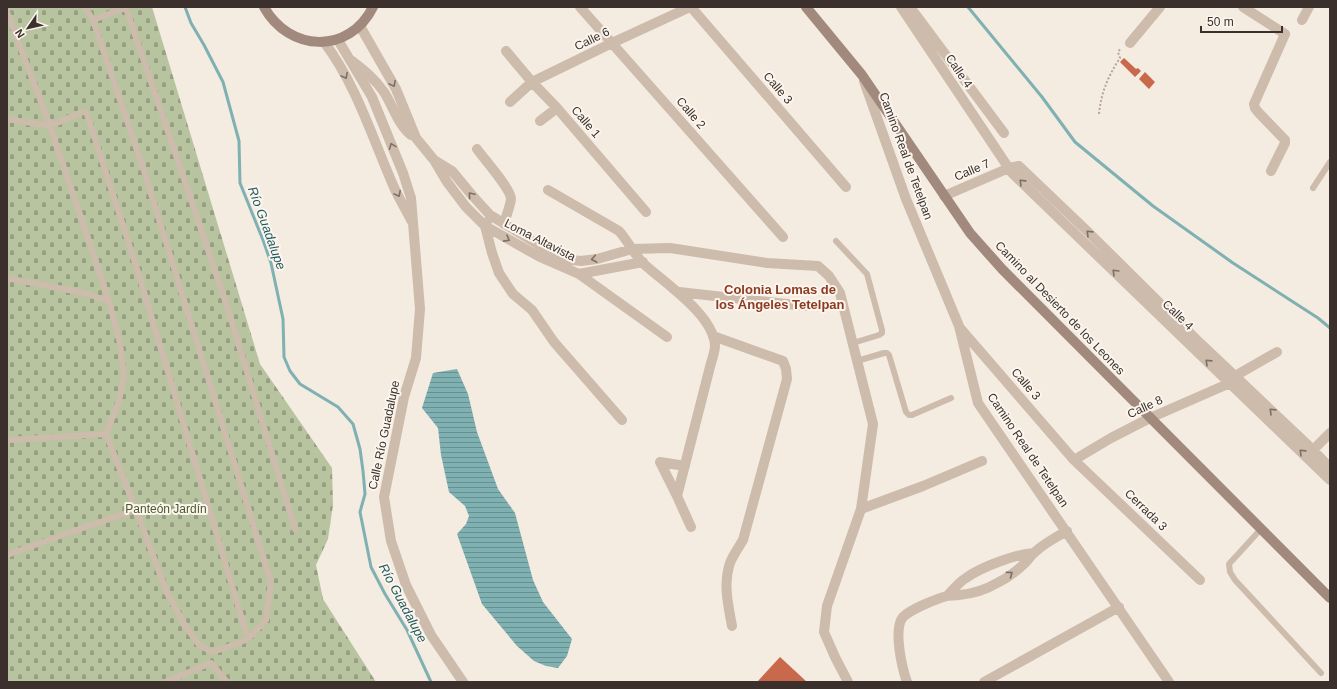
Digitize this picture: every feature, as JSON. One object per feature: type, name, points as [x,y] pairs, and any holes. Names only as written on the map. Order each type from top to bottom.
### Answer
[{"type":"main road","points":[[264,7],[272,20],[284,31],[297,38],[324,42],[338,40],[360,26],[369,16],[373,7]]},
{"type":"main road","name":"Camino al Desierto de los Leones","points":[[806,7],[862,75],[970,233],[1002,269],[1330,598]]},
{"type":"street","name":"Calle 2","points":[[580,7],[783,237]]},
{"type":"street","name":"Calle 6","points":[[510,102],[532,82],[691,7]]},
{"type":"street","name":"Calle 3","points":[[691,7],[846,187]]},
{"type":"street","name":"Calle 4","points":[[901,7],[1012,173],[1232,379],[1313,450],[1330,468]]},
{"type":"street","points":[[910,7],[1004,133]]},
{"type":"street","points":[[1130,43],[1160,7]]},
{"type":"street","points":[[1244,7],[1285,34],[1254,104],[1258,112],[1285,140],[1285,143],[1271,171]]},
{"type":"street","points":[[1302,20],[1309,7]]},
{"type":"street","name":"Loma Altavista","points":[[360,26],[396,89],[416,138]]},
{"type":"street","name":"Calle Río Guadalupe","points":[[338,40],[352,61],[372,97],[403,173],[411,198],[420,309],[416,358],[404,397],[384,497],[391,541],[406,585],[431,635],[463,682]]},
{"type":"street","name":"Calle Río Guadalupe","points":[[324,42],[340,66],[355,96],[393,186],[413,223]]},
{"type":"street","name":"Calle 1","points":[[506,50],[532,82],[557,108],[646,212]]},
{"type":"street","name":"Loma Altavista","points":[[352,61],[372,77],[384,93],[394,112],[407,131],[416,138],[434,160],[447,182],[461,201],[485,226],[540,257],[579,274],[643,262]]},
{"type":"street","name":"Camino Real de Tetelpan","points":[[862,75],[906,199],[959,326],[978,403],[1170,682]]},
{"type":"street","points":[[540,121],[557,108]]},
{"type":"street","points":[[477,149],[510,194],[511,200],[504,224]]},
{"type":"street","points":[[434,160],[452,171],[490,215],[544,248],[571,260],[581,261],[597,259],[632,249],[670,248],[767,263],[818,266],[829,276],[840,293],[873,424],[861,509],[827,606],[824,632],[848,682]]},
{"type":"street","name":"Calle 7","points":[[944,196],[1009,168]]},
{"type":"street","points":[[548,190],[619,231],[643,262],[679,292],[706,322],[713,336],[715,346],[712,363],[677,496]]},
{"type":"street","points":[[490,215],[485,226],[499,273],[513,294],[532,310],[554,342],[622,420]]},
{"type":"street","points":[[643,262],[658,249]]},
{"type":"street","points":[[579,274],[667,337]]},
{"type":"street","points":[[679,292],[804,306]]},
{"type":"street","name":"Calle 3","points":[[959,326],[1074,460]]},
{"type":"street","points":[[713,336],[783,361],[787,379],[743,540],[730,562],[726,580],[726,598],[732,626]]},
{"type":"street","name":"Calle 8","points":[[1074,460],[1111,438],[1150,418],[1232,379],[1277,352]]},
{"type":"street","name":"Calle 4","points":[[1232,379],[1330,480]]},
{"type":"street","points":[[1313,450],[1330,433]]},
{"type":"street","name":"Cerrada 3","points":[[1074,460],[1200,580]]},
{"type":"street","points":[[861,509],[923,486],[982,461]]},
{"type":"street","points":[[685,466],[660,462],[691,527]]},
{"type":"street","points":[[907,682],[901,663],[899,628],[902,618],[913,610],[948,596],[973,593],[996,584],[1027,562],[1034,553],[1057,536],[1067,531]]},
{"type":"street","points":[[948,596],[966,578],[987,567],[1025,554],[1034,553]]},
{"type":"street","points":[[987,567],[996,584]]},
{"type":"street","points":[[984,682],[1119,607]]},
{"type":"lane","points":[[7,12],[50,126],[109,301],[120,343],[124,376],[119,401],[106,434],[167,593],[186,627],[199,645],[212,652],[248,639],[266,620],[271,582],[145,174],[93,20],[85,7]]},
{"type":"lane","points":[[93,20],[125,8],[127,11],[226,302],[295,529]]},
{"type":"lane","points":[[7,119],[50,126],[82,112],[87,114],[141,280],[248,639]]},
{"type":"lane","points":[[1313,188],[1330,162]]},
{"type":"lane","points":[[836,241],[867,274],[882,330],[882,333],[879,335],[853,343]]},
{"type":"lane","points":[[7,278],[84,293],[109,301]]},
{"type":"lane","points":[[857,360],[884,353],[889,355],[906,412],[909,415],[951,398]]},
{"type":"lane","points":[[7,440],[106,434]]},
{"type":"lane","points":[[7,555],[136,510]]},
{"type":"lane","points":[[1261,529],[1229,564],[1230,572],[1234,580],[1321,673]]},
{"type":"lane","points":[[212,652],[211,663],[227,682]]},
{"type":"lane","points":[[165,682],[211,663]]},
{"type":"path","points":[[1099,114],[1105,84],[1112,69],[1120,58],[1118,52],[1124,43],[1130,43]]},
{"type":"green space","name":"Panteón Jardín","points":[[7,7],[152,7],[260,364],[332,468],[333,505],[328,539],[316,565],[323,599],[376,682],[7,682]]},
{"type":"water","points":[[457,369],[468,394],[477,432],[498,489],[515,513],[533,580],[543,602],[572,639],[567,656],[558,668],[546,666],[534,661],[517,646],[482,604],[457,534],[466,524],[469,516],[465,506],[449,492],[441,455],[438,428],[422,408],[433,373]]},
{"type":"building","points":[[1124,58],[1136,69],[1138,68],[1141,71],[1135,77],[1120,62]]},
{"type":"building","points":[[1145,72],[1155,82],[1149,89],[1139,79]]},
{"type":"building","points":[[780,657],[807,682],[757,682]]},
{"type":"waterway","name":"Río Guadalupe","points":[[185,7],[191,23],[223,82],[239,141],[240,183],[271,263],[283,319],[284,357],[290,371],[300,384],[338,407],[353,424],[360,449],[363,471],[365,494],[360,512],[371,567],[385,594],[407,630],[431,682]]},
{"type":"waterway","points":[[968,7],[1042,97],[1075,142],[1153,206],[1233,263],[1318,318],[1330,328]]},
{"type":"district","name":"Colonia Lomas de los Ángeles Tetelpan","points":[[780,296]]}]
